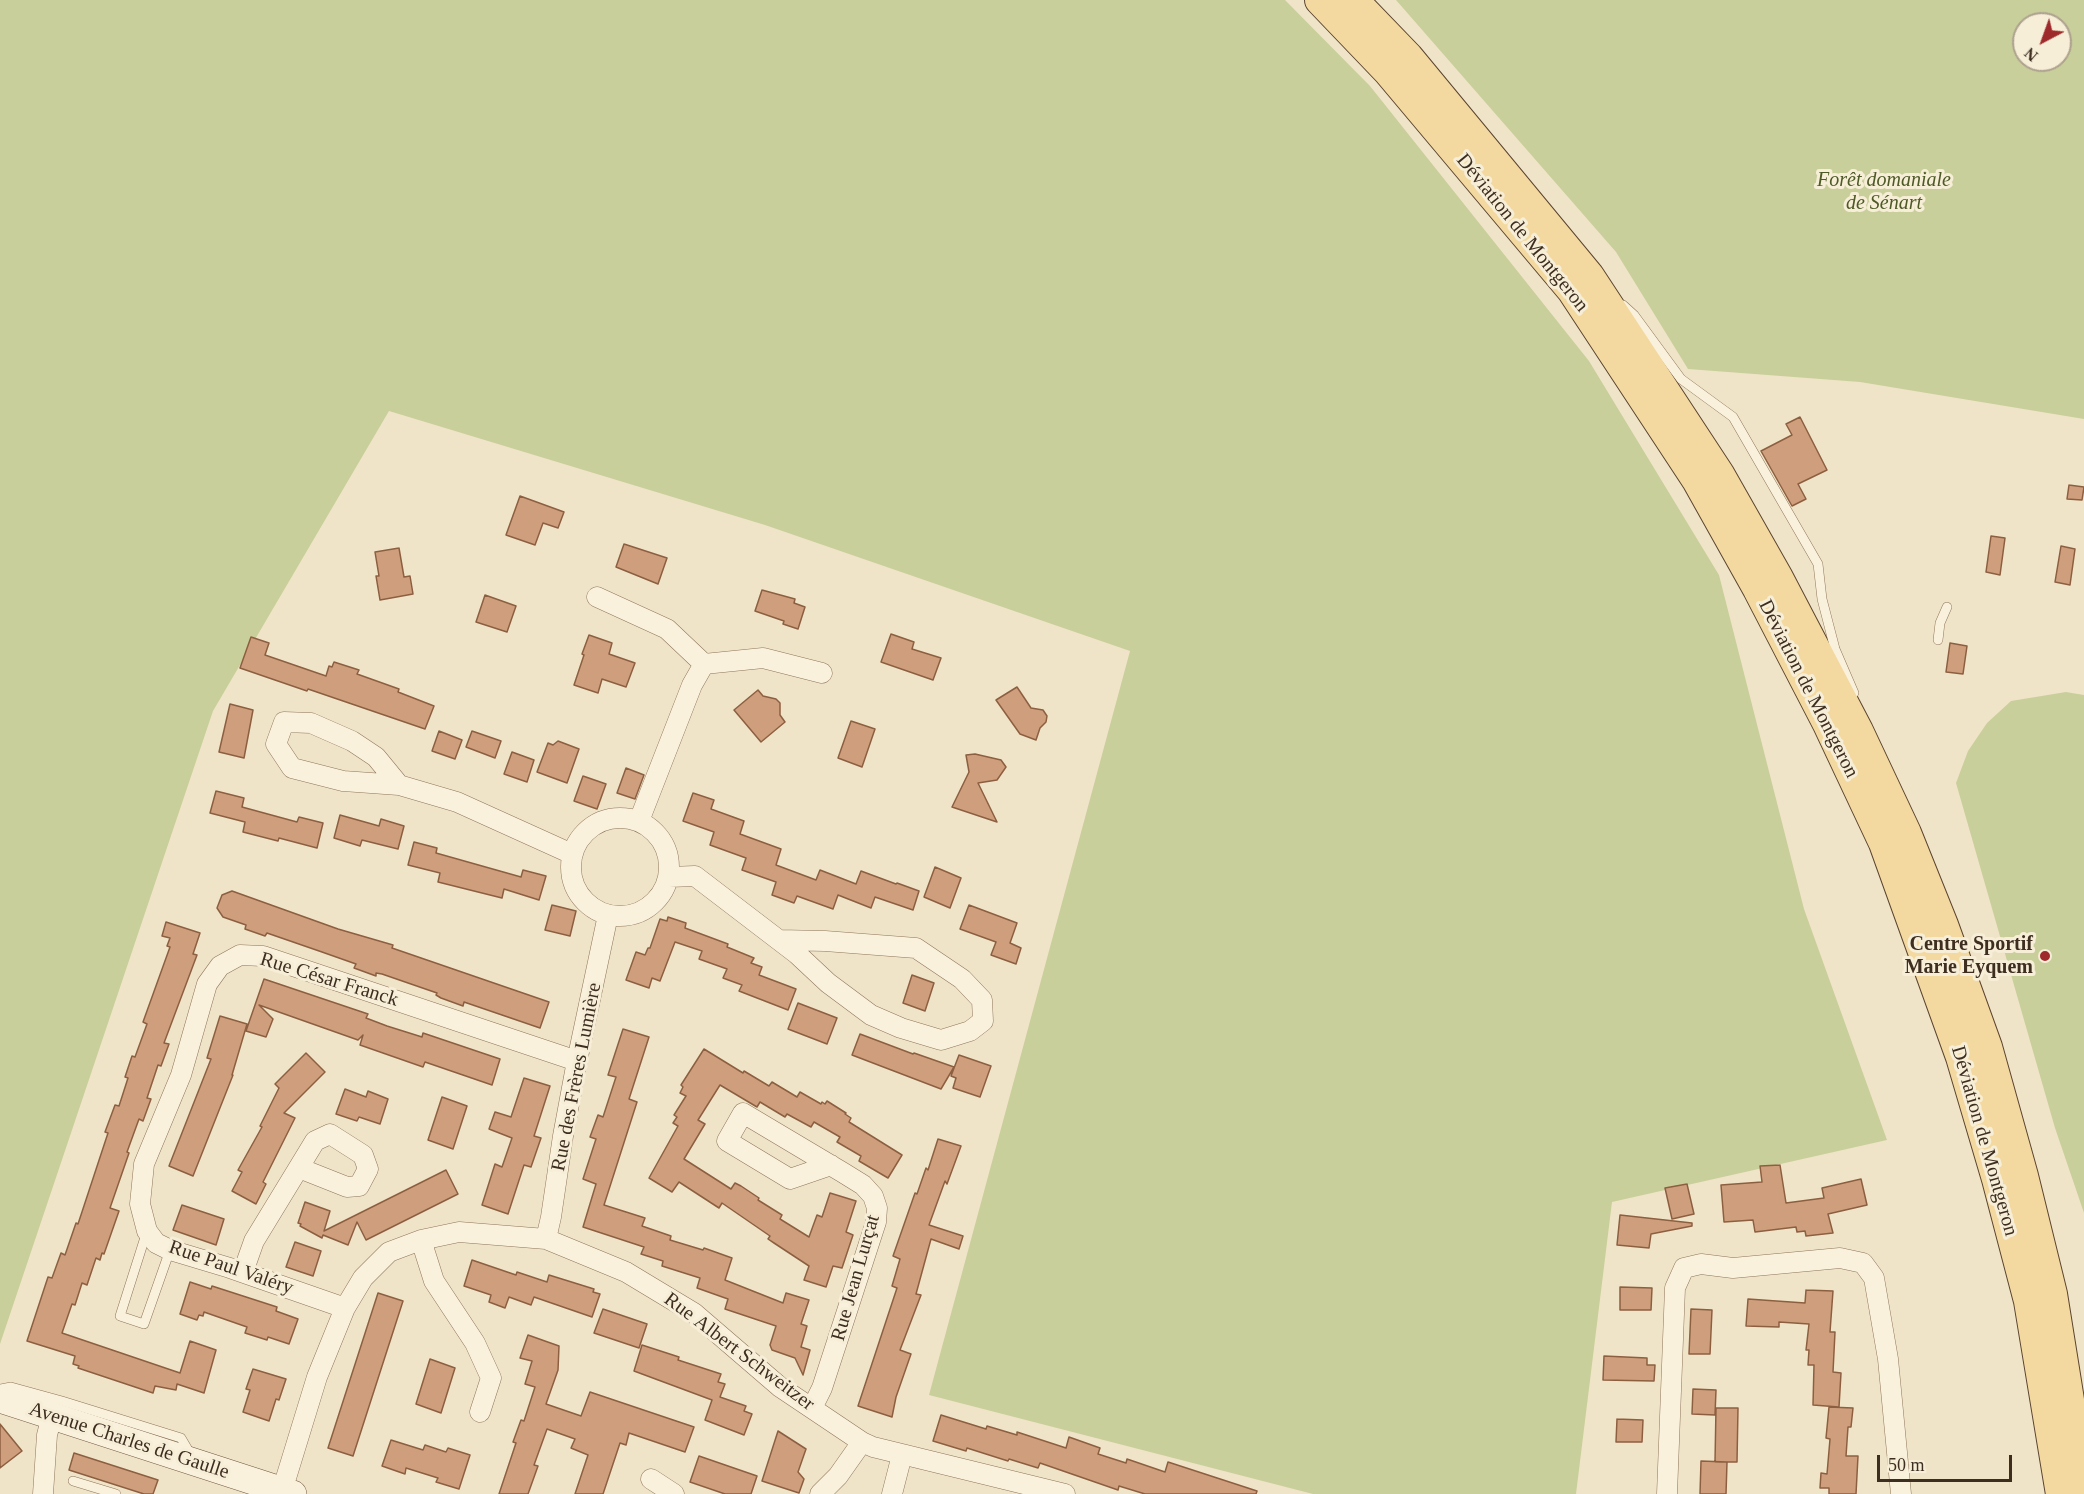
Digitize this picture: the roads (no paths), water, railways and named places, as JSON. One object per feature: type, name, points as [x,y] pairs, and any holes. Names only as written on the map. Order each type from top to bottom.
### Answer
[{"type":"main road","name":"Déviation de Montgeron","points":[[1320,0],[1388,71],[1572,290],[1697,480],[1758,589],[1828,724],[1884,843],[1962,1058],[2029,1301],[2061,1494]]},
{"type":"main road","name":"Déviation de Montgeron","points":[[1353,0],[1408,57],[1589,276],[1719,474],[1778,578],[1858,731],[1906,833],[1944,925],[1987,1047],[2023,1176],[2052,1294],[2084,1494]]},
{"type":"main road","points":[[2060,1342],[2080,1376],[2084,1394]]},
{"type":"main road","name":"Avenue Charles de Gaulle","points":[[0,1399],[57,1408],[196,1462],[287,1492]]},
{"type":"main road","points":[[2051,1494],[2057,1464]]},
{"type":"street","points":[[597,597],[667,629],[704,663],[764,658],[822,673]]},
{"type":"street","points":[[639,820],[692,685],[704,663]]},
{"type":"street","points":[[399,785],[376,757],[352,741],[311,723],[284,722],[276,744],[292,768],[343,781],[399,785],[457,802],[572,854]]},
{"type":"street","points":[[621,817],[639,820],[650,827],[662,840],[670,860],[669,877],[663,893],[652,906],[632,915],[608,915],[592,908],[576,890],[571,873],[572,854],[579,839],[588,829],[603,820],[621,817]]},
{"type":"street","points":[[669,877],[695,876],[779,940],[828,983],[871,1015],[901,1028],[941,1040],[970,1031],[983,1021],[982,1000],[962,979],[916,948],[779,940]]},
{"type":"street","name":"Rue des Frères Lumière","points":[[546,1239],[577,1061],[608,915]]},
{"type":"street","name":"Rue César Franck","points":[[140,1204],[144,1164],[181,1075],[207,984],[220,966],[240,955],[263,956],[577,1061]]},
{"type":"street","name":"Rue Jean Lurçat","points":[[812,1408],[822,1389],[876,1222],[877,1208],[873,1196],[863,1185],[831,1165],[743,1113],[727,1141],[790,1179],[831,1165]]},
{"type":"street","points":[[243,1272],[254,1241],[299,1168]]},
{"type":"street","name":"Rue Paul Valéry","points":[[140,1204],[147,1231],[156,1242],[170,1250],[243,1272],[345,1308]]},
{"type":"street","name":"Rue Albert Schweitzer","points":[[287,1492],[317,1377],[345,1308],[363,1278],[389,1252],[421,1240],[459,1232],[546,1239],[626,1272],[694,1313],[780,1387],[862,1442],[1030,1490],[1065,1494]]},
{"type":"street","points":[[421,1240],[434,1281],[475,1343],[491,1378],[480,1412]]},
{"type":"street","points":[[1667,1494],[1675,1288],[1684,1268],[1701,1264],[1733,1268],[1840,1258],[1863,1263],[1874,1278],[1888,1359],[1900,1494]]},
{"type":"street","points":[[42,1494],[47,1435],[57,1408]]},
{"type":"street","points":[[820,1494],[838,1476],[862,1442]]},
{"type":"street","points":[[892,1494],[902,1455]]},
{"type":"street","points":[[651,1479],[674,1494]]},
{"type":"lane","points":[[1589,276],[1634,315],[1681,379],[1733,417],[1818,564],[1822,599],[1835,649],[1855,694],[1858,731]]},
{"type":"lane","points":[[1938,640],[1940,623],[1947,606]]},
{"type":"lane","points":[[147,1231],[120,1316],[144,1324],[170,1250]]},
{"type":"lane","points":[[0,1389],[11,1387],[57,1408]]},
{"type":"lane","points":[[73,1481],[116,1494]]},
{"type":"place","name":"Centre Sportif Marie Eyquem","points":[[2045,956]]},
{"type":"park label","name":"Forêt domaniale de Sénart","points":[[1884,192]]}]
